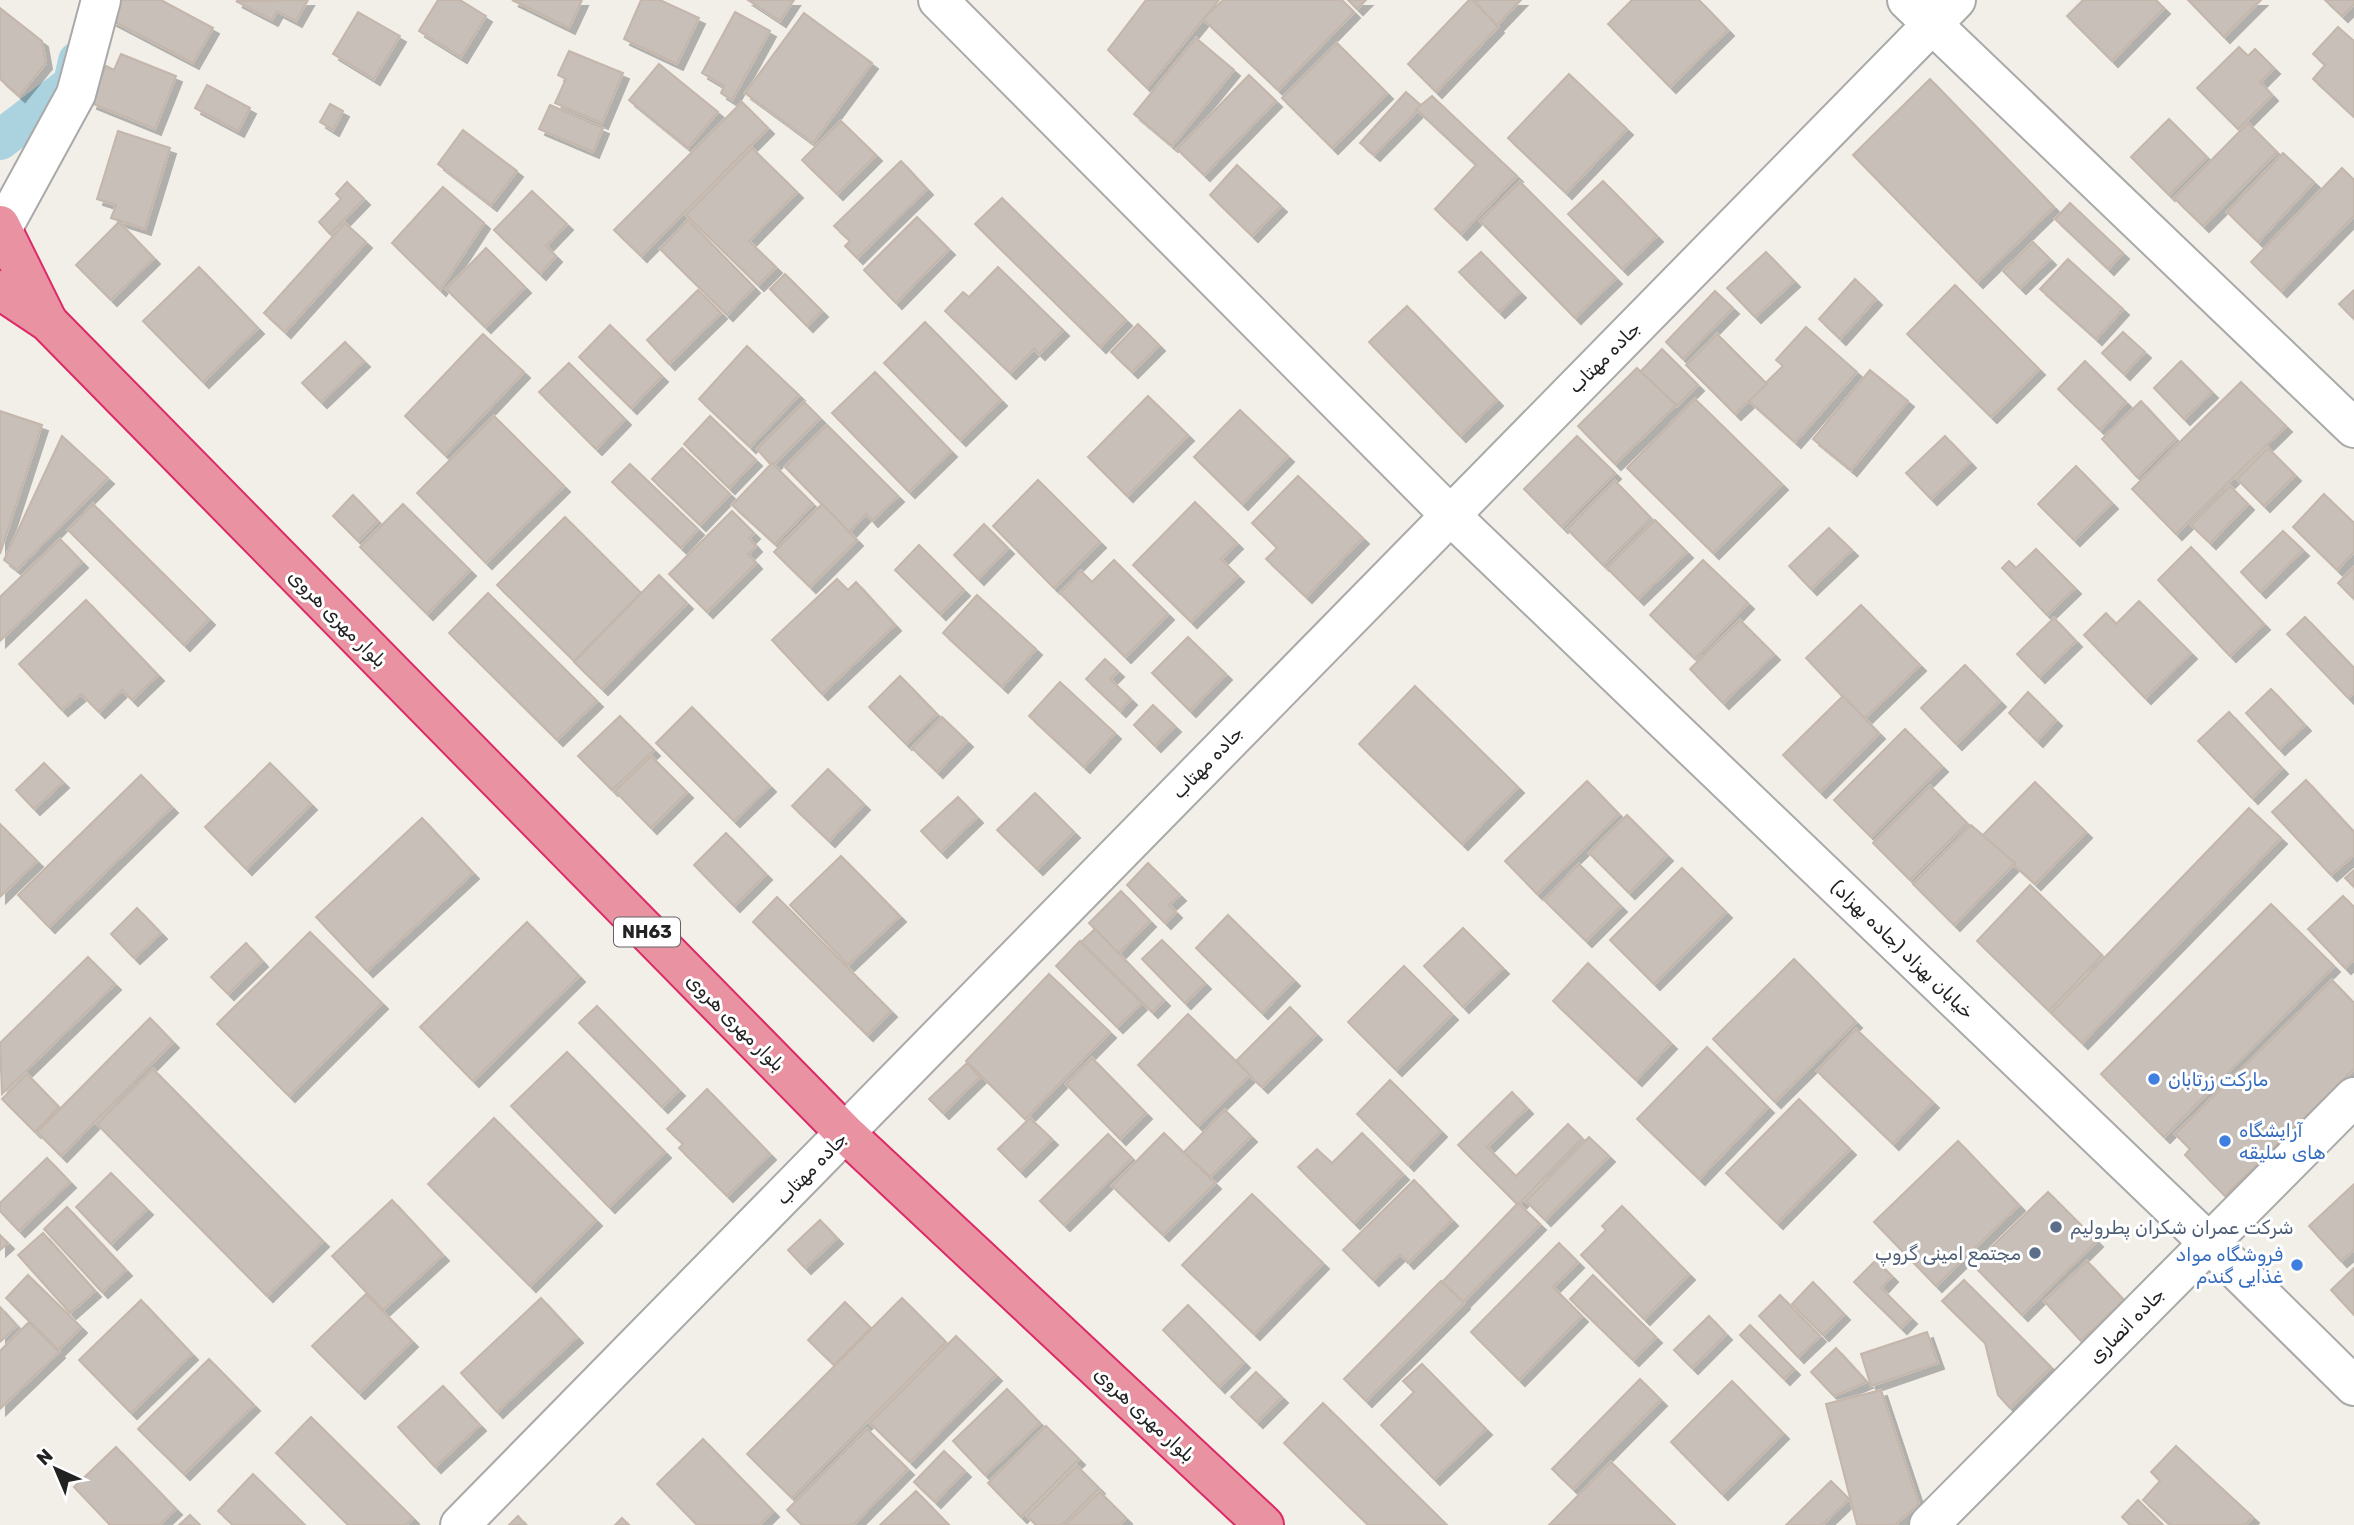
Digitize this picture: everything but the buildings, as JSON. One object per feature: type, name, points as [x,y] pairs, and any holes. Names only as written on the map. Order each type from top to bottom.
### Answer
[{"type":"highway","name":"بلوار مهری هروی","points":[[1,229],[48,322]]},
{"type":"highway","name":"بلوار مهری هروی","points":[[0,290],[48,322],[845,1133],[1264,1525]]},
{"type":"street","points":[[1,229],[76,94],[101,0]]},
{"type":"street","name":"خیابان بهزاد (جاده بهزاد)","points":[[938,0],[1449,514],[2208,1242],[2354,1387]]},
{"type":"street","points":[[1931,9],[2354,428]]},
{"type":"street","name":"جاده مهتاب","points":[[460,1525],[1449,514],[1931,9]]},
{"type":"street","name":"جاده انصاری","points":[[1929,1525],[2354,1097]]},
{"type":"waterway","points":[[0,140],[73,84],[78,61]]},
{"type":"place","name":"مارکت زرتابان","points":[[2154,1079]]},
{"type":"place","name":"آرایشگاه های سلیقه","points":[[2225,1141]]},
{"type":"place","name":"شرکت عمران شکران پطرولیم","points":[[2056,1227]]},
{"type":"place","name":"مجتمع امینی گروپ","points":[[2035,1253]]},
{"type":"place","name":"فروشگاه مواد غذایی گندم","points":[[2297,1265]]}]
